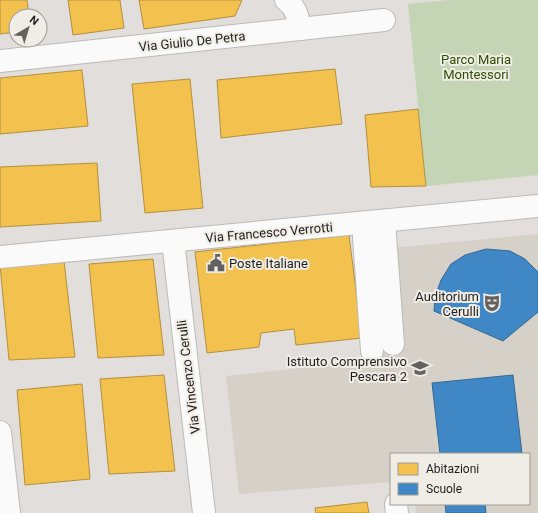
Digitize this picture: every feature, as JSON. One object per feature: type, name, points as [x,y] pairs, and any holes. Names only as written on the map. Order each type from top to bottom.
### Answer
[{"type":"street","points":[[286,0],[298,14],[300,29]]},
{"type":"street","name":"Via Giulio De Petra","points":[[0,61],[384,20]]},
{"type":"street","name":"Via Francesco Verrotti","points":[[0,257],[538,206]]},
{"type":"street","points":[[373,222],[393,344]]},
{"type":"street","points":[[372,351],[373,222]]},
{"type":"street","name":"Via Vincenzo Cerulli","points":[[173,241],[204,513]]},
{"type":"street","points":[[1,443],[9,513]]},
{"type":"shaded area","name":"Istituto Comprensivo Pescara 2","points":[[538,234],[538,513],[416,513],[415,505],[530,505],[530,453],[390,453],[390,482],[239,494],[226,376],[377,360],[369,250]]},
{"type":"green space","name":"Parco Maria Montessori","points":[[449,0],[538,0],[538,175],[426,186],[408,4]]},
{"type":"building: Abitazioni","points":[[0,0],[27,0],[28,8],[8,8],[8,33],[0,34]]},
{"type":"building: Abitazioni","points":[[68,0],[120,0],[124,28],[73,35]]},
{"type":"building: Abitazioni","points":[[139,0],[242,0],[235,16],[144,29]]},
{"type":"building: Abitazioni","points":[[335,69],[342,124],[221,138],[217,80]]},
{"type":"building: Abitazioni","points":[[82,70],[88,126],[0,134],[0,78]]},
{"type":"building: Abitazioni","points":[[190,79],[203,208],[145,213],[132,84]]},
{"type":"building: Abitazioni","points":[[418,109],[426,186],[371,187],[365,115]]},
{"type":"building: Abitazioni","points":[[97,163],[101,221],[0,227],[0,167]]},
{"type":"building: Abitazioni","points":[[349,235],[362,338],[296,345],[294,329],[261,333],[259,347],[207,353],[195,252]]},
{"type":"building: Abitazioni","points":[[153,259],[164,355],[98,358],[89,264]]},
{"type":"building: Abitazioni","points":[[64,261],[75,357],[9,360],[0,265]]},
{"type":"building: Abitazioni","points":[[164,375],[175,471],[109,474],[100,379]]},
{"type":"building: Abitazioni","points":[[82,384],[90,479],[25,485],[17,390]]},
{"type":"building: Abitazioni","points":[[367,502],[369,513],[316,513],[315,508]]},
{"type":"building: Scuole","points":[[486,249],[510,251],[525,259],[538,272],[538,312],[503,341],[434,311],[435,297],[441,280],[451,264],[465,255]]},
{"type":"building: Scuole","points":[[513,375],[522,453],[440,453],[432,383]]},
{"type":"building: Scuole","points":[[445,505],[485,505],[486,513],[446,513]]},
{"type":"place","name":"Poste Italiane","points":[[216,263]]},
{"type":"place","name":"Auditorium Cerulli","points":[[492,303]]},
{"type":"place","name":"Istituto Comprensivo Pescara 2","points":[[420,368]]}]
